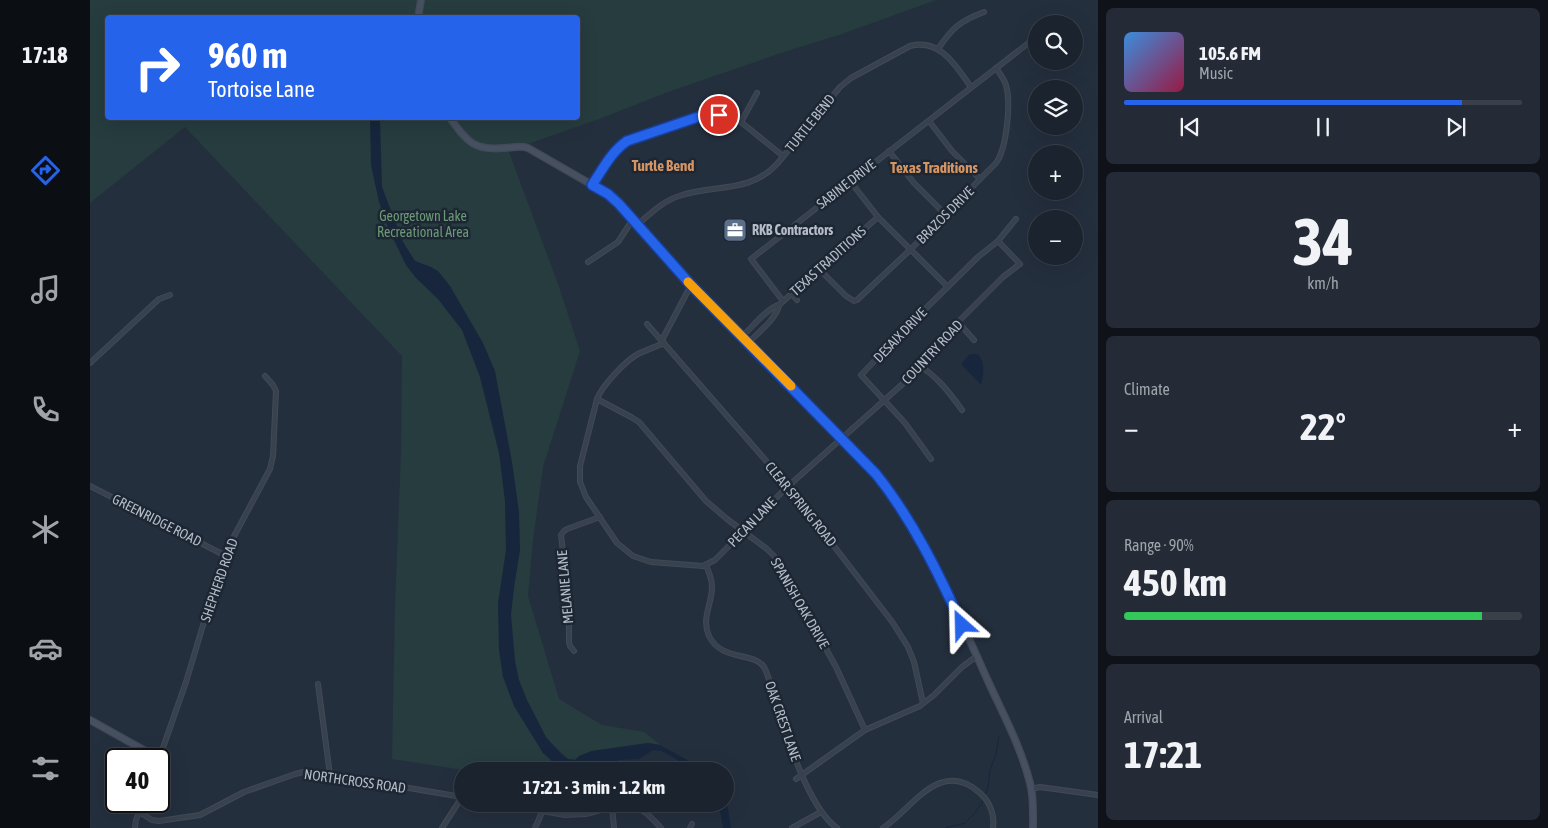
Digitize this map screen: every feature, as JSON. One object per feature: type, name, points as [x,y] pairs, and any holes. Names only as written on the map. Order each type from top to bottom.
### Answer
[{"type":"street","points":[[418,15],[420,0]]},
{"type":"street","points":[[971,87],[950,59],[938,49],[958,25],[970,17],[984,12]]},
{"type":"street","name":"SABINE DRIVE","points":[[783,301],[751,259],[1028,43]]},
{"type":"street","name":"TURTLE BEND","points":[[588,262],[618,242],[635,222],[662,205],[680,196],[737,186],[754,181],[772,169],[832,95],[846,82],[910,46],[922,44],[938,49]]},
{"type":"street","name":"BRAZOS DRIVE","points":[[819,269],[846,296],[854,301],[862,297],[1001,157],[1004,145],[1008,94],[1005,82],[996,68]]},
{"type":"street","points":[[741,122],[758,92]]},
{"type":"street","points":[[592,185],[611,155],[627,141],[705,115],[723,115],[741,122],[783,156]]},
{"type":"street","points":[[452,120],[466,139],[474,145],[495,149],[520,146],[528,148],[614,200],[691,285],[876,474],[907,518],[927,553],[977,656],[1024,765],[1034,804],[1033,828]]},
{"type":"street","points":[[929,121],[952,151],[980,179]]},
{"type":"street","points":[[889,151],[914,183],[945,214]]},
{"type":"street","points":[[850,181],[878,217],[948,287]]},
{"type":"street","name":"TEXAS TRADITIONS","points":[[742,337],[878,217]]},
{"type":"street","name":"DESAIX DRIVE","points":[[931,459],[905,423],[862,375],[978,256],[998,241],[1016,219]]},
{"type":"street","name":"COUNTRY ROAD","points":[[843,439],[907,380],[925,355],[1003,277],[1020,264],[998,241]]},
{"type":"street","points":[[691,285],[663,342],[636,355],[603,387],[597,398],[580,466],[580,476],[583,491],[600,517],[617,542],[634,556],[650,562],[706,565]]},
{"type":"street","points":[[792,294],[797,300]]},
{"type":"street","points":[[90,363],[159,299],[170,295]]},
{"type":"street","name":"TEXAS TRADITIONS","points":[[748,343],[772,318],[779,305]]},
{"type":"street","points":[[958,322],[974,340]]},
{"type":"street","name":"CLEAR SPRING ROAD","points":[[647,324],[788,486],[901,634],[914,662],[923,703]]},
{"type":"street","points":[[918,365],[937,379],[962,410]]},
{"type":"street","name":"SHEPHERD ROAD","points":[[163,748],[186,682],[224,555],[234,533],[267,475],[271,462],[276,391],[265,376]]},
{"type":"street","name":"SPANISH OAK DRIVE","points":[[597,398],[639,422],[706,501],[769,551],[780,564],[836,667],[866,730]]},
{"type":"street","name":"PECAN LANE","points":[[706,565],[715,560],[788,486],[843,439]]},
{"type":"street","name":"GREENRIDGE ROAD","points":[[90,486],[224,555]]},
{"type":"street","name":"MELANIE LANE","points":[[574,652],[569,642],[569,602],[561,535],[567,529],[600,517]]},
{"type":"street","name":"OAK CREST LANE","points":[[706,565],[712,588],[706,620],[710,636],[716,646],[722,650],[757,661],[763,666],[780,707],[784,726],[803,775]]},
{"type":"street","name":"OAK CREST LANE","points":[[796,779],[866,730],[914,709],[923,703],[934,695],[962,667],[977,656]]},
{"type":"street","points":[[318,684],[330,774]]},
{"type":"street","points":[[90,720],[138,748]]},
{"type":"street","name":"NORTHCROSS ROAD","points":[[141,813],[152,820],[159,821],[193,816],[206,812],[241,793],[295,774],[308,772],[330,774],[454,796]]},
{"type":"street","points":[[803,775],[821,812],[837,828]]},
{"type":"street","points":[[882,828],[925,791],[936,784],[956,781],[968,785],[979,792],[988,803],[994,820],[993,828]]},
{"type":"street","points":[[1031,789],[1040,787],[1098,795]]},
{"type":"street","points":[[442,828],[454,809]]},
{"type":"street","points":[[535,828],[541,812]]},
{"type":"street","points":[[551,812],[574,815],[592,812]]},
{"type":"street","points":[[613,812],[614,828]]},
{"type":"street","points":[[645,812],[661,828]]},
{"type":"street","points":[[792,828],[821,812]]},
{"type":"street","points":[[135,828],[139,813]]},
{"type":"green space","name":"Georgetown Lake Recreational Area","points":[[90,0],[936,0],[842,34],[668,92],[509,152],[558,284],[580,351],[543,467],[533,540],[528,596],[559,699],[602,725],[645,732],[660,745],[648,743],[592,751],[575,760],[568,759],[552,744],[549,762],[454,762],[454,769],[392,759],[402,356],[185,127],[90,203]]},
{"type":"water","points":[[370,120],[380,120],[382,187],[403,242],[415,261],[438,271],[450,286],[483,343],[495,371],[519,512],[520,550],[511,615],[515,661],[519,680],[527,700],[546,737],[568,759],[575,760],[579,756],[592,751],[648,743],[660,745],[691,762],[681,762],[662,751],[653,750],[639,759],[618,760],[615,762],[553,762],[543,753],[514,706],[503,677],[499,650],[498,603],[506,550],[505,501],[499,453],[480,377],[462,330],[438,299],[416,278],[406,265],[389,230],[379,202],[371,165]]},
{"type":"water","points":[[970,354],[978,354],[982,361],[981,385],[961,364]]},
{"type":"waterway","points":[[945,828],[965,823],[982,803],[988,787],[990,770],[996,754],[999,737]]},
{"type":"waterway","points":[[724,812],[727,828]]},
{"type":"slow traffic","points":[[688,282],[791,386]]},
{"type":"place","name":"RKB Contractors","points":[[735,230]]},
{"type":"district","name":"Turtle Bend","points":[[663,166]]},
{"type":"district","name":"Texas Traditions","points":[[934,168]]},
{"type":"route","points":[[719,115],[705,115],[627,141],[611,155],[592,185],[608,194],[619,204],[691,285],[843,439],[887,487],[922,544],[962,625]]}]
